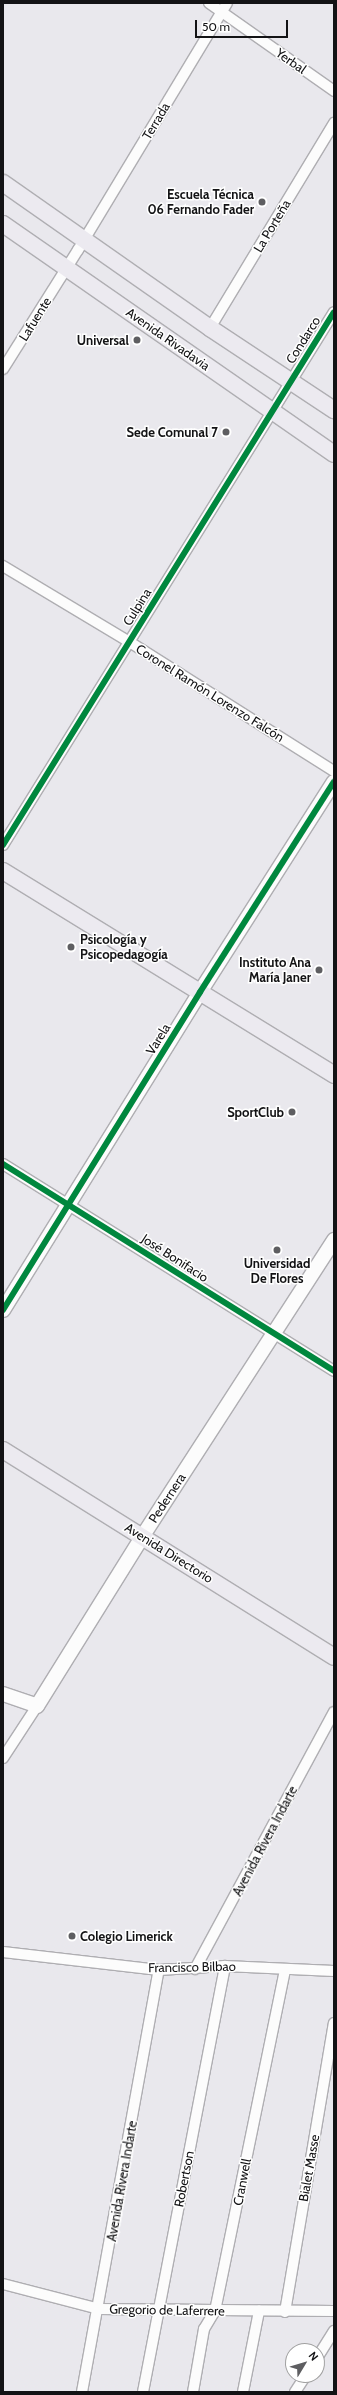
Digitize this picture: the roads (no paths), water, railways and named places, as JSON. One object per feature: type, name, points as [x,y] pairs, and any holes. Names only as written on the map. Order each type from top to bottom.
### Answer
[{"type":"main road","points":[[3,183],[210,328],[334,410]]},
{"type":"main road","name":"Avenida Rivadavia","points":[[3,224],[334,454]]},
{"type":"main road","points":[[3,871],[334,1074]]},
{"type":"main road","name":"Avenida Directorio","points":[[3,1450],[334,1657]]},
{"type":"street","name":"Yerbal","points":[[210,3],[225,7],[334,91]]},
{"type":"street","name":"Terrada","points":[[67,268],[225,7]]},
{"type":"street","name":"La Porteña","points":[[210,328],[334,123]]},
{"type":"street","name":"Lafuente","points":[[3,369],[67,268]]},
{"type":"street","name":"Condarco","points":[[290,381],[334,312]]},
{"type":"street","name":"Culpina","points":[[3,845],[290,381]]},
{"type":"street","name":"Coronel Ramón Lorenzo Falcón","points":[[3,566],[128,641],[334,771]]},
{"type":"street","name":"Varela","points":[[3,1310],[200,992],[334,782]]},
{"type":"street","name":"José Bonifacio","points":[[3,1164],[334,1372]]},
{"type":"street","name":"Pedernera","points":[[3,1758],[142,1537],[334,1240]]},
{"type":"street","points":[[3,1694],[37,1706]]},
{"type":"street","name":"Avenida Rivera Indarte","points":[[195,1969],[334,1712]]},
{"type":"street","name":"Francisco Bilbao","points":[[3,1952],[159,1970],[225,1966],[334,1971]]},
{"type":"street","name":"Robertson","points":[[143,2392],[225,1966]]},
{"type":"street","name":"Cranwell","points":[[193,2392],[204,2329],[215,2311],[285,1969]]},
{"type":"street","name":"Avenida Rivera Indarte","points":[[82,2392],[99,2309],[159,1970]]},
{"type":"street","name":"Bialet Masse","points":[[285,2312],[334,2023]]},
{"type":"street","name":"Gregorio de Laferrere","points":[[3,2284],[99,2309],[259,2312],[334,2311]]},
{"type":"street","points":[[243,2392],[259,2312]]},
{"type":"street","points":[[325,2345],[334,2331]]},
{"type":"street","points":[[295,2392],[301,2383]]},
{"type":"place","name":"Escuela Técnica 06 Fernando Fader","points":[[262,202]]},
{"type":"place","name":"Universal","points":[[137,340]]},
{"type":"place","name":"Sede Comunal 7","points":[[226,432]]},
{"type":"place","name":"Psicología y Psicopedagogía","points":[[71,947]]},
{"type":"place","name":"Instituto Ana María Janer","points":[[319,970]]},
{"type":"place","name":"SportClub","points":[[292,1112]]},
{"type":"place","name":"Universidad De Flores","points":[[277,1250]]},
{"type":"place","name":"Colegio Limerick","points":[[72,1936]]}]
